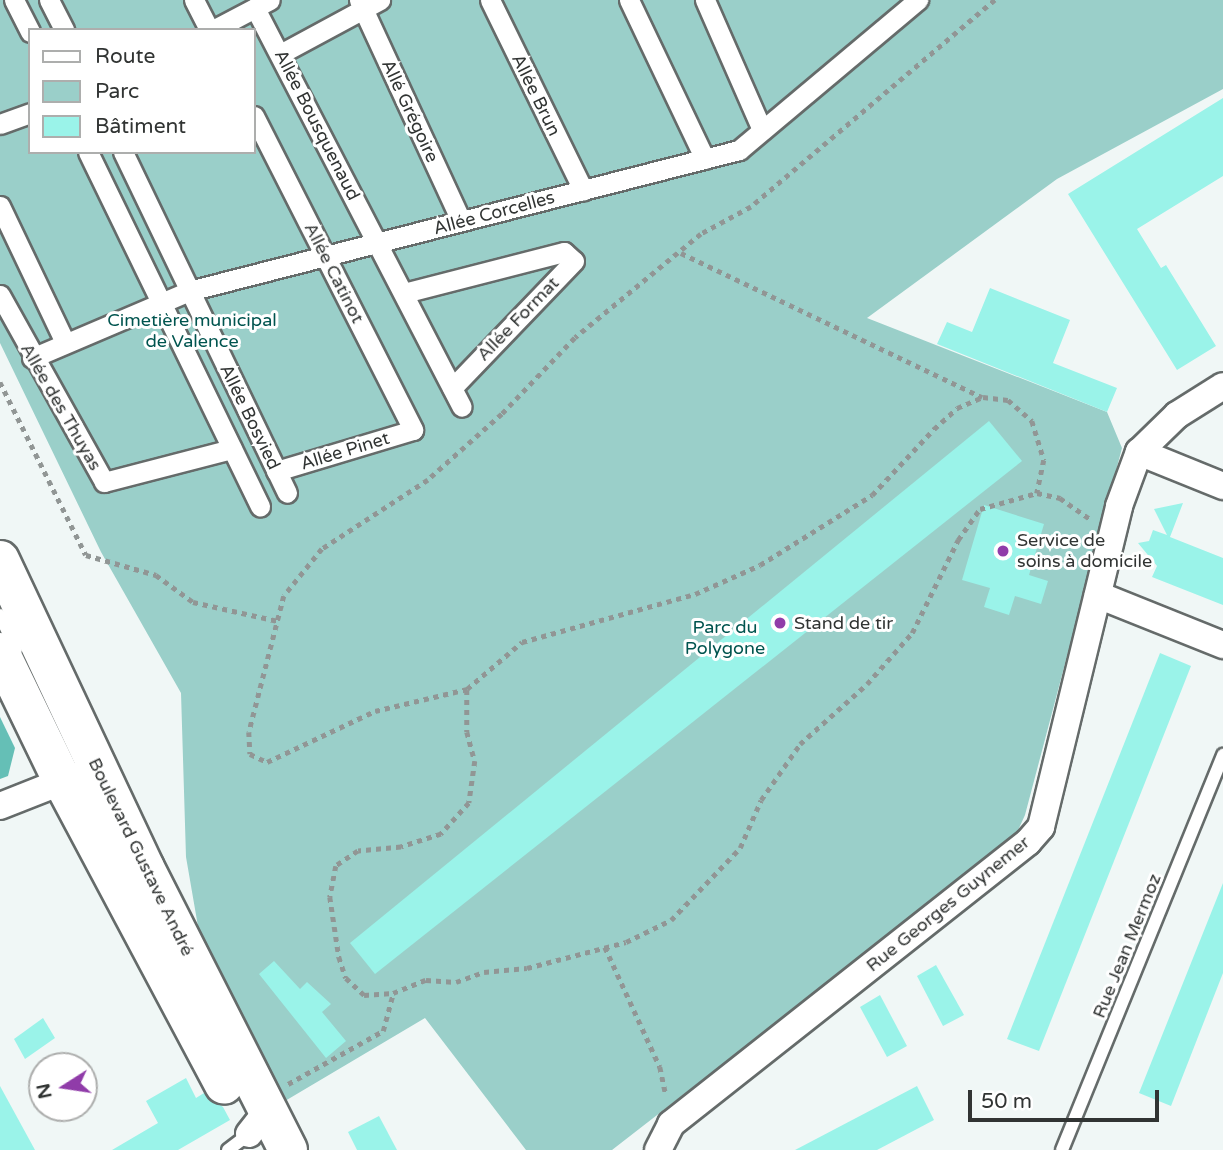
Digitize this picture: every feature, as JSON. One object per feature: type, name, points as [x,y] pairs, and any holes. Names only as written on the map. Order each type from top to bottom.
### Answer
[{"type":"main road","name":"Boulevard Gustave André","points":[[0,560],[145,869],[256,1126]]},
{"type":"main road","name":"Boulevard Gustave André","points":[[12,658],[69,778],[256,1126]]},
{"type":"street","points":[[14,0],[28,29]]},
{"type":"street","points":[[49,0],[63,28]]},
{"type":"street","points":[[194,0],[210,28]]},
{"type":"street","name":"Allée Brun","points":[[490,0],[583,190]]},
{"type":"street","points":[[629,0],[705,159]]},
{"type":"street","points":[[705,0],[762,130]]},
{"type":"street","name":"Allée Corcelles","points":[[32,358],[189,290],[739,150],[918,0]]},
{"type":"street","points":[[280,54],[368,3]]},
{"type":"street","name":"Allé Grégoire","points":[[368,3],[461,221]]},
{"type":"street","points":[[215,28],[263,4]]},
{"type":"street","name":"Allée Bousquenaud","points":[[263,4],[280,54],[462,407]]},
{"type":"street","points":[[0,124],[28,114]]},
{"type":"street","name":"Allée Catinot","points":[[256,120],[413,430]]},
{"type":"street","points":[[89,154],[260,507]]},
{"type":"street","name":"Allée Bosvied","points":[[123,154],[287,494]]},
{"type":"street","points":[[0,206],[65,342]]},
{"type":"street","name":"Allée Format","points":[[404,293],[564,252],[574,261],[452,387]]},
{"type":"street","name":"Allée des Thuyas","points":[[0,295],[32,358],[104,482],[232,449]]},
{"type":"street","points":[[1223,386],[1178,415],[1139,452],[1223,486]]},
{"type":"street","name":"Allée Pinet","points":[[276,471],[413,430]]},
{"type":"street","name":"Rue Georges Guynemer","points":[[658,1150],[671,1124],[1028,842],[1041,827],[1113,534],[1139,452]]},
{"type":"street","points":[[1098,595],[1223,645]]},
{"type":"street","points":[[0,806],[88,772],[99,783],[145,869]]},
{"type":"lane","points":[[0,615],[12,658]]},
{"type":"lane","points":[[53,726],[69,778]]},
{"type":"lane","name":"Rue Jean Mermoz","points":[[1062,1150],[1223,755]]},
{"type":"path","points":[[983,397],[957,408],[872,495],[760,565],[695,594],[523,642],[467,689],[375,711],[267,762],[250,754],[249,732],[284,596],[322,549],[428,480],[502,414],[575,338],[701,234],[751,207],[995,0]]},
{"type":"path","points":[[680,253],[983,397],[1008,400],[1032,421],[1044,460],[1037,493]]},
{"type":"path","points":[[0,382],[86,555],[156,575],[193,602],[278,621]]},
{"type":"path","points":[[467,689],[467,732],[475,761],[469,803],[441,834],[401,847],[358,851],[336,866],[331,882],[346,978],[364,995],[393,993],[426,981],[456,982],[484,972],[527,968],[626,942],[671,920],[708,886],[740,848],[761,800],[800,744],[867,684],[912,634],[966,525],[980,509],[1037,493],[1060,498],[1113,534]]},
{"type":"path","points":[[605,947],[660,1067],[671,1124]]},
{"type":"path","points":[[256,1126],[383,1031],[393,993]]},
{"type":"green space","name":"Parc du Polygone","points":[[0,0],[1223,0],[1223,89],[1057,179],[867,318],[1107,412],[1122,448],[1025,815],[1015,837],[612,1150],[526,1150],[425,1018],[285,1101],[200,938],[186,857],[181,693],[101,552],[0,343]]},
{"type":"shaded area","points":[[0,717],[15,748],[8,776],[0,779]]},
{"type":"building","points":[[1223,98],[1223,176],[1137,229],[1161,268],[1166,265],[1216,346],[1177,370],[1068,194]]},
{"type":"building","points":[[990,288],[1070,320],[1053,363],[1117,388],[1107,412],[937,344],[947,322],[972,332]]},
{"type":"building","name":"Stand de tir","points":[[989,421],[1022,461],[375,974],[350,943]]},
{"type":"building","points":[[1183,503],[1170,537],[1223,558],[1223,605],[1152,577],[1157,566],[1138,543],[1149,541],[1153,530],[1167,535],[1154,509]]},
{"type":"building","name":"Service de soins à domicile","points":[[984,505],[1044,524],[1029,575],[1048,581],[1041,604],[1015,596],[1009,615],[984,607],[990,588],[962,580]]},
{"type":"building","points":[[1160,653],[1191,666],[1039,1051],[1007,1039]]},
{"type":"building","points":[[1223,883],[1223,973],[1171,1106],[1139,1093]]},
{"type":"building","points":[[274,961],[300,989],[307,982],[331,1004],[322,1012],[346,1041],[326,1058],[259,974]]},
{"type":"building","points":[[936,965],[964,1015],[943,1026],[917,976]]},
{"type":"building","points":[[880,995],[907,1046],[887,1057],[860,1007]]},
{"type":"building","points":[[43,1018],[55,1038],[35,1052],[28,1052],[25,1059],[14,1039]]},
{"type":"building","points":[[186,1078],[196,1098],[204,1093],[223,1107],[230,1120],[178,1150],[112,1150],[158,1123],[146,1101]]},
{"type":"building","points":[[0,1086],[35,1150],[0,1150]]},
{"type":"building","points":[[917,1086],[934,1120],[877,1150],[795,1150]]},
{"type":"building","points":[[379,1116],[397,1150],[357,1150],[348,1132]]},
{"type":"place","name":"Service de soins à domicile","points":[[1003,551]]},
{"type":"place","name":"Stand de tir","points":[[780,623]]},
{"type":"park label","name":"Cimetière municipal de Valence","points":[[192,331]]}]
